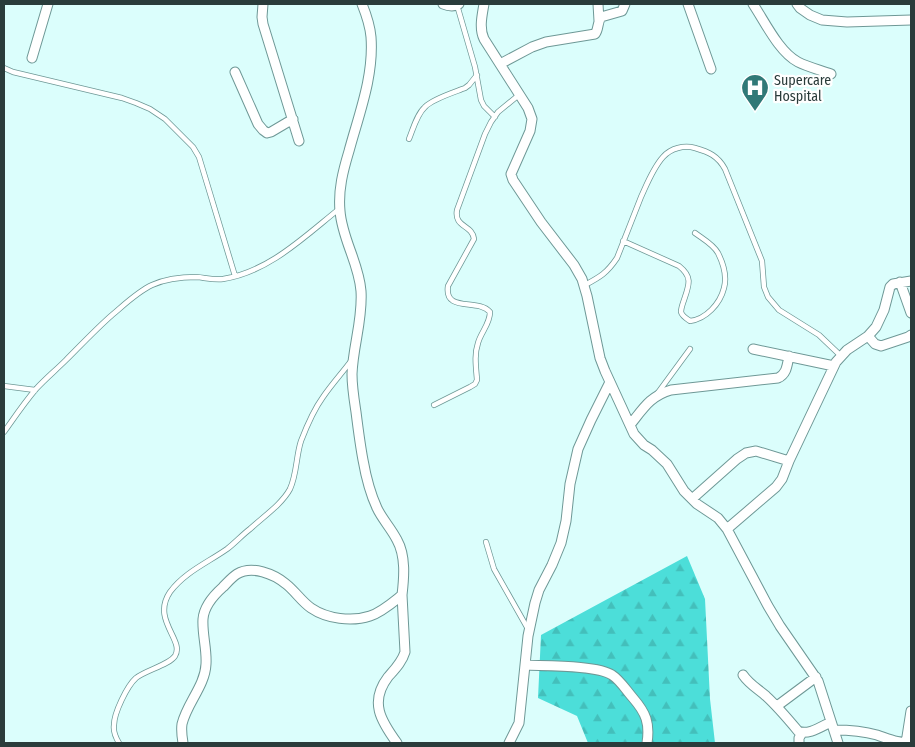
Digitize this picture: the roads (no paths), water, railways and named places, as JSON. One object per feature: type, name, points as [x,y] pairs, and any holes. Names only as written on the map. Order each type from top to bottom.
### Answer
[{"type":"street","points":[[32,58],[48,4]]},
{"type":"street","points":[[362,4],[371,35],[371,54],[362,106],[343,172],[339,208],[341,223],[361,291],[352,389],[363,460],[371,494],[385,523],[398,540],[402,553],[402,595],[406,652],[403,659],[384,682],[377,703],[380,715],[397,743]]},
{"type":"street","points":[[443,4],[458,4]]},
{"type":"street","points":[[484,4],[481,32],[520,94],[532,119],[530,131],[511,174],[513,180],[541,222],[579,272],[584,286],[600,358],[630,425],[639,440],[667,464],[684,491],[697,504],[718,518],[727,530],[780,626],[822,689],[838,743]]},
{"type":"street","points":[[500,64],[532,47],[546,42],[595,34],[599,21],[598,4]]},
{"type":"street","points":[[599,21],[601,17],[622,10],[625,4]]},
{"type":"street","points":[[688,4],[711,69]]},
{"type":"street","points":[[754,4],[775,38],[790,57],[798,62],[831,74]]},
{"type":"street","points":[[797,4],[810,15],[822,20],[847,22],[911,20]]},
{"type":"street","points":[[265,6],[262,17],[263,24],[300,141]]},
{"type":"street","points":[[235,72],[258,124],[263,130],[267,133],[271,132],[293,119]]},
{"type":"street","points":[[727,530],[776,487],[782,479],[834,366],[841,356],[868,336],[876,327],[884,310],[890,287],[900,282],[911,281]]},
{"type":"street","points":[[900,282],[911,314]]},
{"type":"street","points":[[868,336],[875,344],[881,346],[908,338],[911,335]]},
{"type":"street","points":[[753,349],[834,366]]},
{"type":"street","points":[[630,425],[654,397],[662,393],[671,390],[778,378],[785,372],[789,356]]},
{"type":"street","points":[[508,743],[519,722],[529,630],[539,590],[561,543],[566,521],[570,484],[578,449],[610,382]]},
{"type":"street","points":[[692,499],[746,453],[756,451],[789,461]]},
{"type":"street","points":[[183,743],[182,726],[199,688],[206,666],[203,618],[205,611],[216,595],[237,574],[250,570],[267,573],[280,579],[310,608],[325,615],[341,618],[369,616],[380,611],[402,595]]},
{"type":"street","points":[[524,664],[596,669],[611,674],[642,708],[649,730],[647,743]]},
{"type":"street","points":[[743,675],[777,706],[798,731],[802,733],[833,726],[867,733],[892,741],[911,742]]},
{"type":"street","points":[[777,706],[816,678]]},
{"type":"street","points":[[906,743],[911,711]]},
{"type":"street","points":[[799,743],[802,733]]},
{"type":"lane","points":[[458,4],[477,75],[481,100],[494,117]]},
{"type":"lane","points":[[4,68],[13,72],[122,98],[150,109],[165,119],[199,157],[234,276]]},
{"type":"lane","points":[[409,139],[424,107],[469,86],[477,75]]},
{"type":"lane","points":[[434,405],[470,387],[477,380],[475,354],[479,338],[490,318],[490,312],[482,307],[454,302],[447,293],[448,286],[474,239],[470,229],[459,223],[456,216],[491,122],[498,112],[520,94]]},
{"type":"lane","points":[[584,286],[603,275],[617,258],[649,178],[662,158],[670,151],[678,148],[689,147],[706,151],[714,155],[725,169],[760,254],[764,287],[768,297],[779,310],[819,336],[841,356]]},
{"type":"lane","points":[[4,432],[35,390],[104,322],[132,298],[151,285],[184,277],[225,278],[261,266],[297,243],[339,208]]},
{"type":"lane","points":[[624,241],[679,266],[685,271],[689,285],[681,311],[684,317],[690,321],[702,318],[708,313],[724,288],[724,271],[718,252],[711,244],[695,233]]},
{"type":"lane","points":[[654,397],[690,349]]},
{"type":"lane","points":[[119,743],[113,726],[129,688],[136,678],[169,662],[177,651],[176,643],[164,614],[164,604],[168,595],[184,577],[228,548],[283,499],[294,477],[298,451],[307,426],[322,398],[355,356]]},
{"type":"lane","points":[[4,386],[35,390]]},
{"type":"lane","points":[[486,542],[494,569],[529,630]]},
{"type":"place","name":"Supercare Hospital","points":[[755,112]]}]
